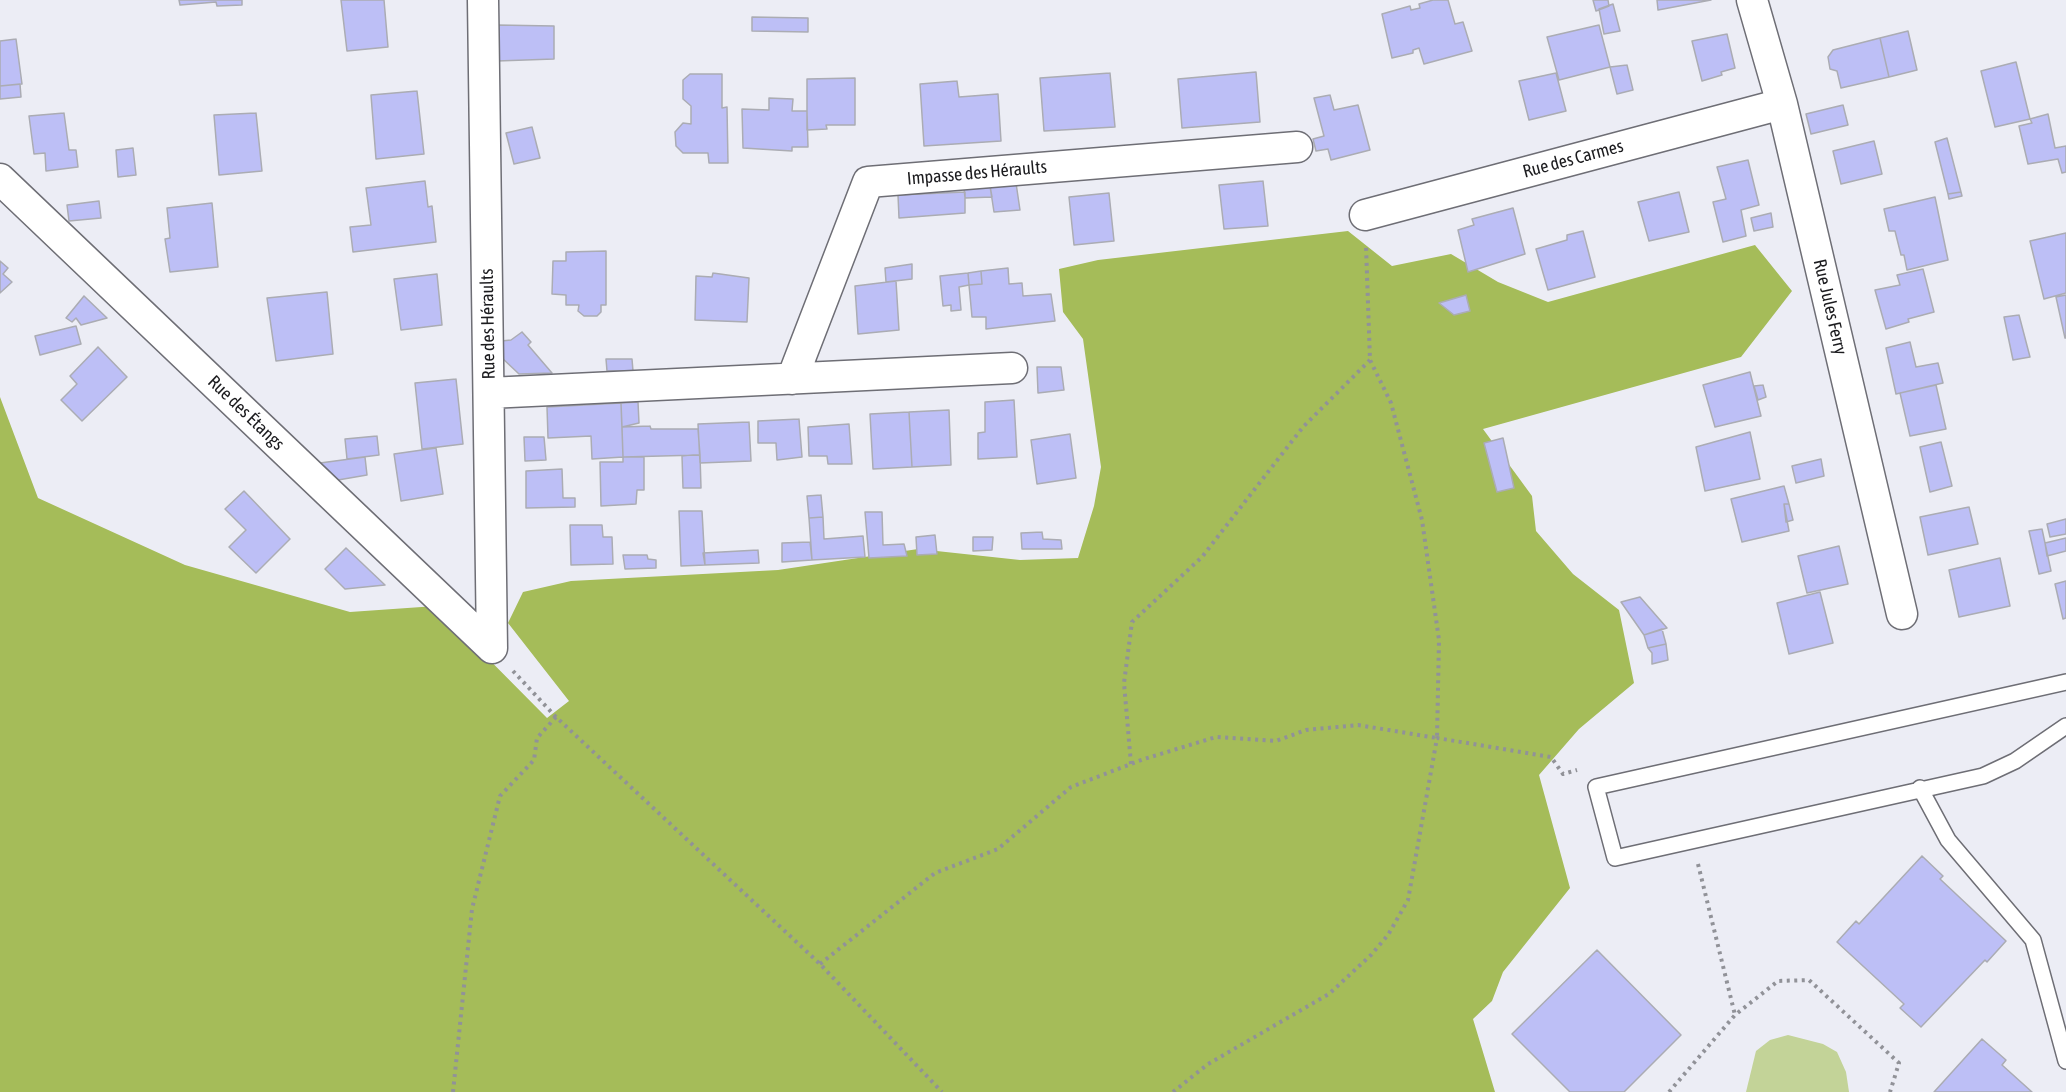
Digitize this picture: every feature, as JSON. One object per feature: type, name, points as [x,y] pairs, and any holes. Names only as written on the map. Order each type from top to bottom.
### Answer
[{"type":"street","name":"Rue des Héraults","points":[[483,0],[492,648]]},
{"type":"street","name":"Rue Jules Ferry","points":[[1752,0],[1782,104],[1902,614]]},
{"type":"street","name":"Rue des Carmes","points":[[1365,215],[1782,104]]},
{"type":"street","name":"Impasse des Héraults","points":[[792,379],[868,182],[1297,147]]},
{"type":"street","name":"Rue des Étangs","points":[[0,179],[492,648]]},
{"type":"street","points":[[489,393],[1012,368]]},
{"type":"lane","points":[[2066,682],[1596,787],[1615,858],[1920,788],[1983,776],[2015,762],[2066,726]]},
{"type":"lane","points":[[1920,788],[1948,840],[2033,940],[2066,1061]]},
{"type":"path","points":[[1173,1092],[1208,1064],[1329,994],[1371,955],[1388,935],[1408,900],[1437,738],[1439,640],[1422,520],[1391,403],[1370,360],[1365,215]]},
{"type":"path","points":[[1131,764],[1124,683],[1132,622],[1202,557],[1303,427],[1370,360]]},
{"type":"path","points":[[492,648],[556,717],[819,964],[942,1092]]},
{"type":"path","points":[[453,1092],[472,909],[500,796],[534,760],[537,738],[556,717]]},
{"type":"path","points":[[819,964],[935,873],[998,849],[1071,787],[1131,764],[1216,737],[1276,741],[1306,730],[1358,725],[1551,757],[1563,774]]},
{"type":"path","points":[[1692,840],[1735,1015]]},
{"type":"path","points":[[1669,1092],[1735,1015],[1778,981],[1809,981],[1899,1062],[1890,1092]]},
{"type":"green space","points":[[1348,231],[1392,266],[1451,254],[1498,282],[1548,302],[1755,245],[1792,291],[1741,357],[1483,429],[1532,496],[1536,531],[1573,574],[1619,610],[1634,683],[1579,729],[1539,775],[1570,888],[1503,972],[1492,1001],[1473,1019],[1495,1092],[0,1092],[0,397],[38,498],[185,565],[350,612],[436,606],[547,718],[569,701],[508,623],[523,592],[571,581],[778,570],[918,549],[1020,560],[1078,558],[1094,506],[1101,467],[1083,339],[1063,312],[1059,269],[1098,260]]},
{"type":"green space","points":[[1788,1035],[1823,1044],[1837,1052],[1846,1072],[1849,1092],[1746,1092],[1756,1051],[1770,1040]]},
{"type":"building","points":[[179,0],[242,0],[242,5],[217,6],[216,2],[180,5]]},
{"type":"building","points":[[341,0],[384,0],[388,47],[347,51]]},
{"type":"building","points":[[1433,0],[1448,0],[1455,24],[1463,22],[1472,51],[1424,64],[1419,48],[1413,50],[1413,53],[1392,58],[1382,14],[1410,6],[1411,10],[1420,8],[1419,4]]},
{"type":"building","points":[[1593,0],[1608,0],[1609,6],[1596,11]]},
{"type":"building","points":[[1657,0],[1711,0],[1658,10]]},
{"type":"building","points":[[1613,4],[1620,31],[1604,34],[1599,9]]},
{"type":"building","points":[[752,17],[808,18],[808,32],[752,31]]},
{"type":"building","points":[[497,25],[554,26],[554,59],[497,61]]},
{"type":"building","points":[[1599,25],[1610,67],[1559,80],[1547,37]]},
{"type":"building","points":[[1908,31],[1917,70],[1889,77],[1880,38]]},
{"type":"building","points":[[1727,34],[1735,68],[1702,81],[1692,41]]},
{"type":"building","points":[[1880,38],[1889,77],[1841,88],[1837,71],[1830,69],[1828,57],[1833,50]]},
{"type":"building","points":[[16,39],[22,84],[0,86],[0,41]]},
{"type":"building","points":[[2016,62],[2030,119],[1995,127],[1981,71]]},
{"type":"building","points":[[1627,65],[1633,90],[1617,94],[1610,67]]},
{"type":"building","points":[[1256,72],[1260,122],[1182,128],[1178,79]]},
{"type":"building","points":[[1110,73],[1115,127],[1044,131],[1040,78]]},
{"type":"building","points":[[1556,73],[1566,111],[1529,120],[1519,81]]},
{"type":"building","points":[[690,74],[722,74],[722,108],[727,107],[728,163],[709,163],[708,153],[683,153],[676,146],[675,132],[683,123],[691,124],[691,106],[683,99],[683,80]]},
{"type":"building","points":[[855,78],[855,125],[826,125],[827,129],[807,130],[807,79]]},
{"type":"building","points":[[957,81],[959,97],[998,94],[1001,141],[924,146],[920,84]]},
{"type":"building","points":[[20,84],[21,97],[0,99],[0,86]]},
{"type":"building","points":[[417,91],[424,154],[376,159],[371,95]]},
{"type":"building","points":[[1330,95],[1334,110],[1358,105],[1370,150],[1331,160],[1328,149],[1316,151],[1313,139],[1324,136],[1314,98]]},
{"type":"building","points":[[769,98],[793,99],[792,111],[807,111],[808,147],[792,147],[792,151],[743,148],[742,109],[769,110]]},
{"type":"building","points":[[1843,105],[1848,125],[1811,134],[1806,114]]},
{"type":"building","points":[[64,113],[69,150],[76,150],[78,167],[46,171],[45,153],[34,154],[29,116]]},
{"type":"building","points":[[256,113],[262,171],[219,175],[214,115]]},
{"type":"building","points":[[2048,114],[2055,148],[2066,146],[2066,172],[2062,173],[2058,159],[2028,164],[2019,126],[2032,123],[2030,119]]},
{"type":"building","points":[[532,127],[540,158],[514,164],[506,133]]},
{"type":"building","points":[[1947,138],[1961,192],[1948,194],[1935,142]]},
{"type":"building","points":[[1874,141],[1882,174],[1841,184],[1833,151]]},
{"type":"building","points":[[133,148],[136,175],[118,177],[116,150]]},
{"type":"building","points":[[1748,160],[1759,205],[1741,210],[1746,236],[1723,242],[1713,202],[1726,199],[1717,167]]},
{"type":"building","points":[[425,181],[428,207],[432,206],[436,242],[353,252],[350,227],[371,225],[366,188]]},
{"type":"building","points":[[1263,181],[1268,226],[1224,229],[1219,185]]},
{"type":"building","points":[[1016,183],[1020,210],[994,212],[990,186]]},
{"type":"building","points":[[990,186],[992,197],[965,198],[964,188]]},
{"type":"building","points":[[965,192],[965,213],[899,218],[898,195]]},
{"type":"building","points":[[1679,192],[1689,232],[1649,241],[1638,202]]},
{"type":"building","points":[[1961,192],[1962,196],[1949,199],[1948,194]]},
{"type":"building","points":[[1109,193],[1114,241],[1074,245],[1069,197]]},
{"type":"building","points":[[1935,197],[1948,260],[1907,270],[1895,231],[1889,231],[1884,209]]},
{"type":"building","points":[[99,201],[101,218],[69,221],[67,205]]},
{"type":"building","points":[[212,203],[218,267],[170,272],[165,239],[170,238],[167,208]]},
{"type":"building","points":[[1513,208],[1525,254],[1468,272],[1458,230],[1474,225],[1472,219]]},
{"type":"building","points":[[1771,213],[1773,227],[1754,231],[1751,218]]},
{"type":"building","points":[[1583,231],[1595,277],[1548,290],[1536,249],[1567,240],[1567,235]]},
{"type":"building","points":[[2066,233],[2066,293],[2044,299],[2030,241]]},
{"type":"building","points":[[606,251],[606,305],[601,305],[601,312],[597,316],[584,316],[578,311],[579,305],[566,305],[566,295],[552,294],[553,261],[566,261],[566,252]]},
{"type":"building","points":[[0,261],[8,268],[3,274],[12,282],[0,293]]},
{"type":"building","points":[[912,264],[912,279],[886,282],[885,268]]},
{"type":"building","points":[[1008,268],[1009,284],[1022,283],[1023,296],[1051,294],[1055,321],[986,329],[986,317],[972,317],[969,285],[982,284],[981,271]]},
{"type":"building","points":[[1923,269],[1934,312],[1908,319],[1909,322],[1886,329],[1875,290],[1900,285],[1897,275]]},
{"type":"building","points":[[981,271],[982,284],[969,285],[968,273]]},
{"type":"building","points":[[713,273],[749,278],[747,322],[695,320],[696,276],[712,277]]},
{"type":"building","points":[[968,273],[969,285],[959,287],[961,310],[951,311],[951,305],[943,306],[940,276]]},
{"type":"building","points":[[437,274],[442,325],[401,330],[394,279]]},
{"type":"building","points":[[896,281],[899,330],[858,334],[855,286]]},
{"type":"building","points":[[327,292],[333,354],[276,361],[267,298]]},
{"type":"building","points":[[1466,295],[1470,311],[1454,315],[1439,303]]},
{"type":"building","points":[[2066,295],[2066,338],[2065,338],[2056,297]]},
{"type":"building","points":[[84,296],[107,318],[81,325],[76,318],[72,322],[66,318]]},
{"type":"building","points":[[2019,315],[2030,357],[2013,360],[2004,317]]},
{"type":"building","points":[[76,326],[81,344],[40,355],[35,336]]},
{"type":"building","points":[[522,332],[531,342],[528,345],[552,373],[519,374],[501,357],[501,341],[511,340]]},
{"type":"building","points":[[1910,342],[1916,367],[1938,363],[1943,383],[1896,394],[1886,348]]},
{"type":"building","points":[[98,347],[127,377],[82,421],[61,400],[77,384],[70,376]]},
{"type":"building","points":[[606,359],[632,359],[633,371],[607,371]]},
{"type":"building","points":[[1037,367],[1061,367],[1064,390],[1038,393]]},
{"type":"building","points":[[1750,372],[1761,416],[1715,427],[1703,385]]},
{"type":"building","points":[[456,379],[463,444],[422,449],[415,383]]},
{"type":"building","points":[[1763,385],[1766,397],[1758,400],[1754,386]]},
{"type":"building","points":[[1936,385],[1946,429],[1910,436],[1900,393]]},
{"type":"building","points":[[1014,400],[1017,457],[978,459],[978,433],[985,432],[985,402]]},
{"type":"building","points":[[638,402],[639,423],[622,427],[621,403]]},
{"type":"building","points":[[621,403],[623,457],[592,459],[591,436],[548,438],[547,407]]},
{"type":"building","points":[[949,410],[951,465],[912,467],[909,412]]},
{"type":"building","points":[[909,412],[912,467],[873,469],[870,414]]},
{"type":"building","points":[[799,419],[802,457],[777,460],[776,443],[758,443],[758,421]]},
{"type":"building","points":[[749,422],[751,461],[700,463],[698,424]]},
{"type":"building","points":[[849,424],[852,464],[828,464],[827,456],[809,456],[808,427]]},
{"type":"building","points":[[650,426],[651,429],[698,429],[700,455],[623,457],[622,427]]},
{"type":"building","points":[[1750,432],[1760,479],[1705,491],[1696,447]]},
{"type":"building","points":[[1070,434],[1076,478],[1037,484],[1031,440]]},
{"type":"building","points":[[377,436],[379,455],[347,459],[345,439]]},
{"type":"building","points":[[524,437],[544,437],[546,460],[525,461]]},
{"type":"building","points":[[1503,438],[1514,488],[1497,492],[1484,443]]},
{"type":"building","points":[[1941,442],[1952,486],[1930,492],[1920,447]]},
{"type":"building","points":[[436,448],[443,494],[401,501],[394,454]]},
{"type":"building","points":[[700,455],[701,488],[683,488],[682,456]]},
{"type":"building","points":[[365,457],[367,475],[338,480],[320,463]]},
{"type":"building","points":[[623,457],[644,457],[644,490],[637,490],[636,504],[601,506],[600,462],[623,462]]},
{"type":"building","points":[[1821,459],[1824,476],[1796,483],[1792,466]]},
{"type":"building","points":[[562,469],[563,498],[575,498],[575,507],[526,508],[526,471]]},
{"type":"building","points":[[1784,486],[1789,504],[1784,504],[1789,531],[1742,542],[1731,499]]},
{"type":"building","points":[[244,491],[290,539],[256,573],[229,547],[246,530],[225,509]]},
{"type":"building","points":[[821,495],[823,517],[809,518],[807,496]]},
{"type":"building","points":[[1784,504],[1789,504],[1793,520],[1786,522]]},
{"type":"building","points":[[1969,507],[1978,544],[1928,555],[1920,517]]},
{"type":"building","points":[[679,511],[702,511],[705,565],[681,566]]},
{"type":"building","points":[[865,512],[882,512],[883,545],[904,544],[907,556],[869,558]]},
{"type":"building","points":[[823,517],[824,539],[863,536],[865,557],[812,560],[809,518]]},
{"type":"building","points":[[2066,519],[2066,534],[2050,537],[2047,524]]},
{"type":"building","points":[[570,525],[602,525],[603,537],[612,537],[613,564],[571,565]]},
{"type":"building","points":[[2042,529],[2051,571],[2039,574],[2029,531]]},
{"type":"building","points":[[1042,532],[1043,539],[1061,540],[1062,549],[1022,549],[1021,533]]},
{"type":"building","points":[[935,535],[937,554],[917,555],[916,537]]},
{"type":"building","points":[[973,537],[993,537],[992,550],[973,551]]},
{"type":"building","points":[[2066,538],[2066,551],[2047,556],[2045,543]]},
{"type":"building","points":[[810,542],[812,560],[782,562],[782,543]]},
{"type":"building","points":[[1839,546],[1848,584],[1807,593],[1798,556]]},
{"type":"building","points":[[346,548],[385,585],[345,589],[325,569]]},
{"type":"building","points":[[758,550],[759,563],[705,565],[703,553]]},
{"type":"building","points":[[623,555],[647,555],[648,559],[656,560],[656,568],[625,569]]},
{"type":"building","points":[[2000,558],[2010,606],[1959,617],[1949,570]]},
{"type":"building","points":[[2066,581],[2066,618],[2063,619],[2055,584]]},
{"type":"building","points":[[1820,592],[1833,643],[1789,654],[1777,603]]},
{"type":"building","points":[[1640,597],[1667,628],[1644,635],[1621,602]]},
{"type":"building","points":[[1662,629],[1666,644],[1648,648],[1644,635]]},
{"type":"building","points":[[1666,644],[1668,660],[1652,664],[1652,653],[1648,648]]},
{"type":"building","points":[[1922,856],[1943,876],[1940,879],[2006,941],[1921,1027],[1900,1008],[1904,1004],[1837,942],[1856,921],[1859,924]]},
{"type":"building","points":[[1597,950],[1681,1035],[1624,1092],[1570,1092],[1512,1034]]},
{"type":"building","points":[[1982,1039],[2006,1060],[2002,1065],[2032,1092],[1934,1092]]}]
